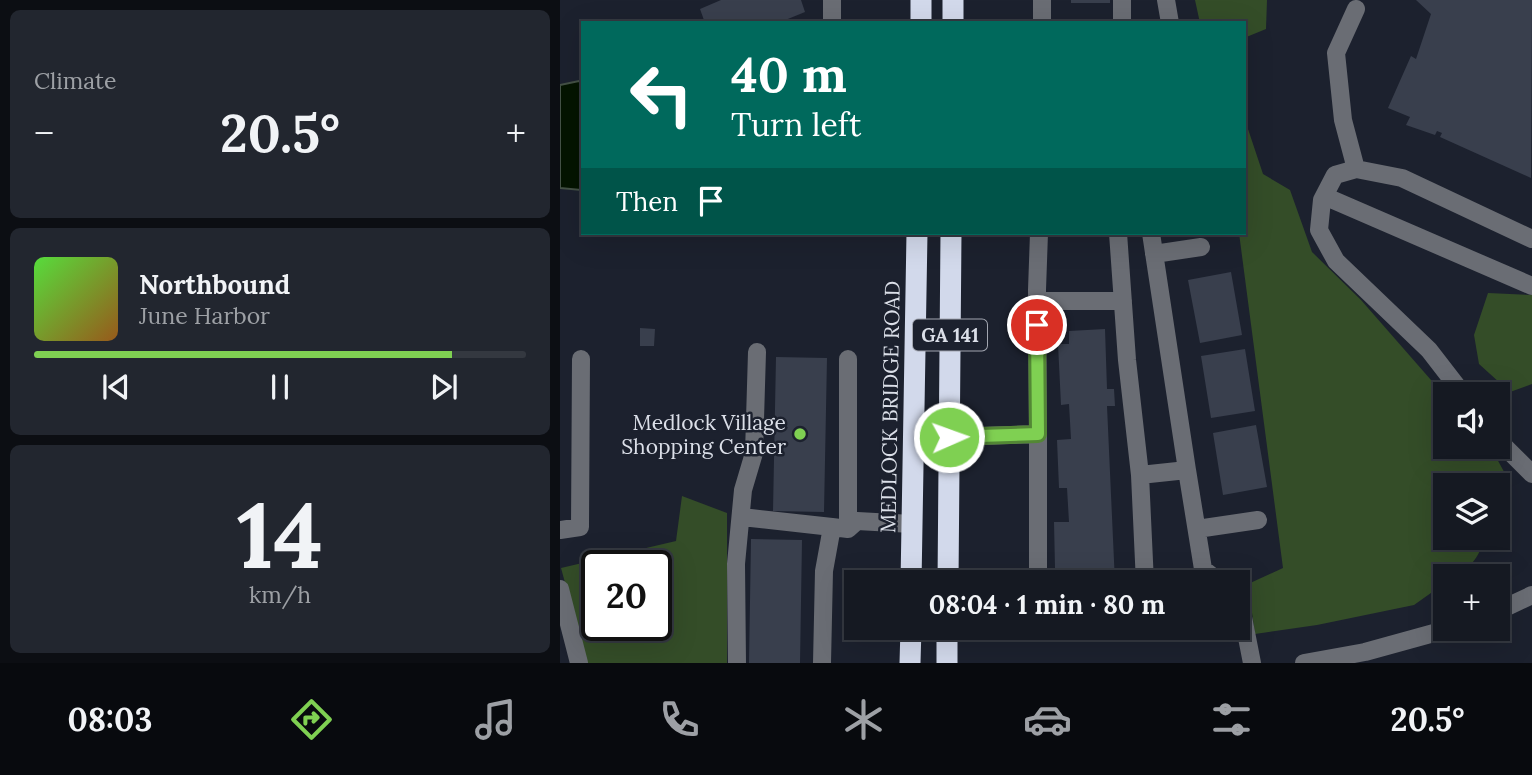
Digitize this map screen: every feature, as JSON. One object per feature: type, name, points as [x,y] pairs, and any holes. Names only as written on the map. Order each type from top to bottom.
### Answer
[{"type":"highway","points":[[920,21],[921,0]]},
{"type":"highway","points":[[953,0],[953,21]]},
{"type":"highway","name":"MEDLOCK BRIDGE ROAD","points":[[911,570],[917,235]]},
{"type":"highway","name":"GA 141","points":[[948,570],[951,235]]},
{"type":"highway","points":[[910,663],[911,640]]},
{"type":"highway","points":[[947,640],[947,663]]},
{"type":"street","points":[[832,0],[832,21]]},
{"type":"street","points":[[1042,0],[1042,21]]},
{"type":"street","points":[[1122,0],[1122,21]]},
{"type":"street","points":[[1167,0],[1170,21]]},
{"type":"street","points":[[1356,9],[1336,52],[1343,120],[1356,169]]},
{"type":"street","points":[[1454,382],[1429,350],[1336,261],[1319,230],[1324,196],[1335,176],[1356,169],[1402,178],[1532,239]]},
{"type":"street","points":[[1324,196],[1532,286]]},
{"type":"street","points":[[1038,570],[1039,235]]},
{"type":"street","points":[[1118,235],[1127,360],[1140,475],[1144,570]]},
{"type":"street","points":[[1151,235],[1204,570]]},
{"type":"street","points":[[1154,254],[1201,247]]},
{"type":"street","points":[[1037,301],[1123,301]]},
{"type":"street","points":[[737,663],[736,564],[743,490],[754,453],[757,352]]},
{"type":"street","points":[[560,530],[580,527],[581,359]]},
{"type":"street","points":[[822,663],[824,571],[840,528],[848,359]]},
{"type":"street","points":[[949,437],[1038,434]]},
{"type":"street","points":[[1510,452],[1532,474]]},
{"type":"street","points":[[1140,475],[1187,470]]},
{"type":"street","points":[[742,517],[840,528],[857,521],[912,524]]},
{"type":"street","points":[[1197,529],[1258,520]]},
{"type":"street","points":[[560,590],[579,663]]},
{"type":"street","points":[[1510,605],[1532,595]]},
{"type":"street","points":[[1304,663],[1366,658],[1433,635]]},
{"type":"street","points":[[1247,640],[1252,663]]},
{"type":"green space","points":[[1195,0],[1267,0],[1266,29],[1246,37],[1246,21],[1200,21]]},
{"type":"green space","points":[[1246,123],[1263,174],[1290,190],[1312,252],[1361,300],[1433,382],[1433,459],[1497,459],[1505,473],[1433,473],[1433,550],[1480,550],[1472,564],[1433,564],[1433,592],[1414,605],[1317,625],[1255,634],[1250,583],[1283,568],[1239,235],[1246,235]]},
{"type":"green space","points":[[1488,293],[1532,295],[1532,384],[1510,392],[1510,382],[1499,382],[1479,364],[1474,335]]},
{"type":"green space","points":[[682,496],[727,513],[727,663],[587,663],[561,568],[581,563],[581,641],[672,641],[672,550],[638,550],[676,541]]},
{"type":"shaded area","points":[[581,82],[581,190],[560,188],[560,85]]},
{"type":"building","points":[[721,0],[801,0],[805,12],[783,21],[704,21],[700,9]]},
{"type":"building","points":[[1071,0],[1110,0],[1110,3],[1071,3]]},
{"type":"building","points":[[1416,0],[1532,0],[1531,178],[1440,137],[1442,133],[1437,131],[1435,135],[1406,125],[1410,117],[1388,108],[1411,56],[1416,59],[1431,14]]},
{"type":"building","points":[[1231,272],[1242,335],[1200,343],[1188,280]]},
{"type":"building","points":[[640,328],[655,329],[654,346],[640,346]]},
{"type":"building","points":[[1105,329],[1107,389],[1114,389],[1115,406],[1107,406],[1114,570],[1055,568],[1054,522],[1069,522],[1067,488],[1059,488],[1057,440],[1071,439],[1069,404],[1061,405],[1058,344],[1069,344],[1069,331]]},
{"type":"building","points":[[1245,349],[1255,411],[1211,418],[1201,356]]},
{"type":"building","name":"Medlock Village Shopping Center","points":[[776,357],[827,358],[824,512],[773,511]]},
{"type":"building","points":[[1256,425],[1267,487],[1223,495],[1213,433]]},
{"type":"building","points":[[751,539],[802,540],[800,663],[749,663]]},
{"type":"place","name":"Medlock Village Shopping Center","points":[[800,434]]},
{"type":"route","points":[[949,437],[1038,434],[1037,325]]}]
